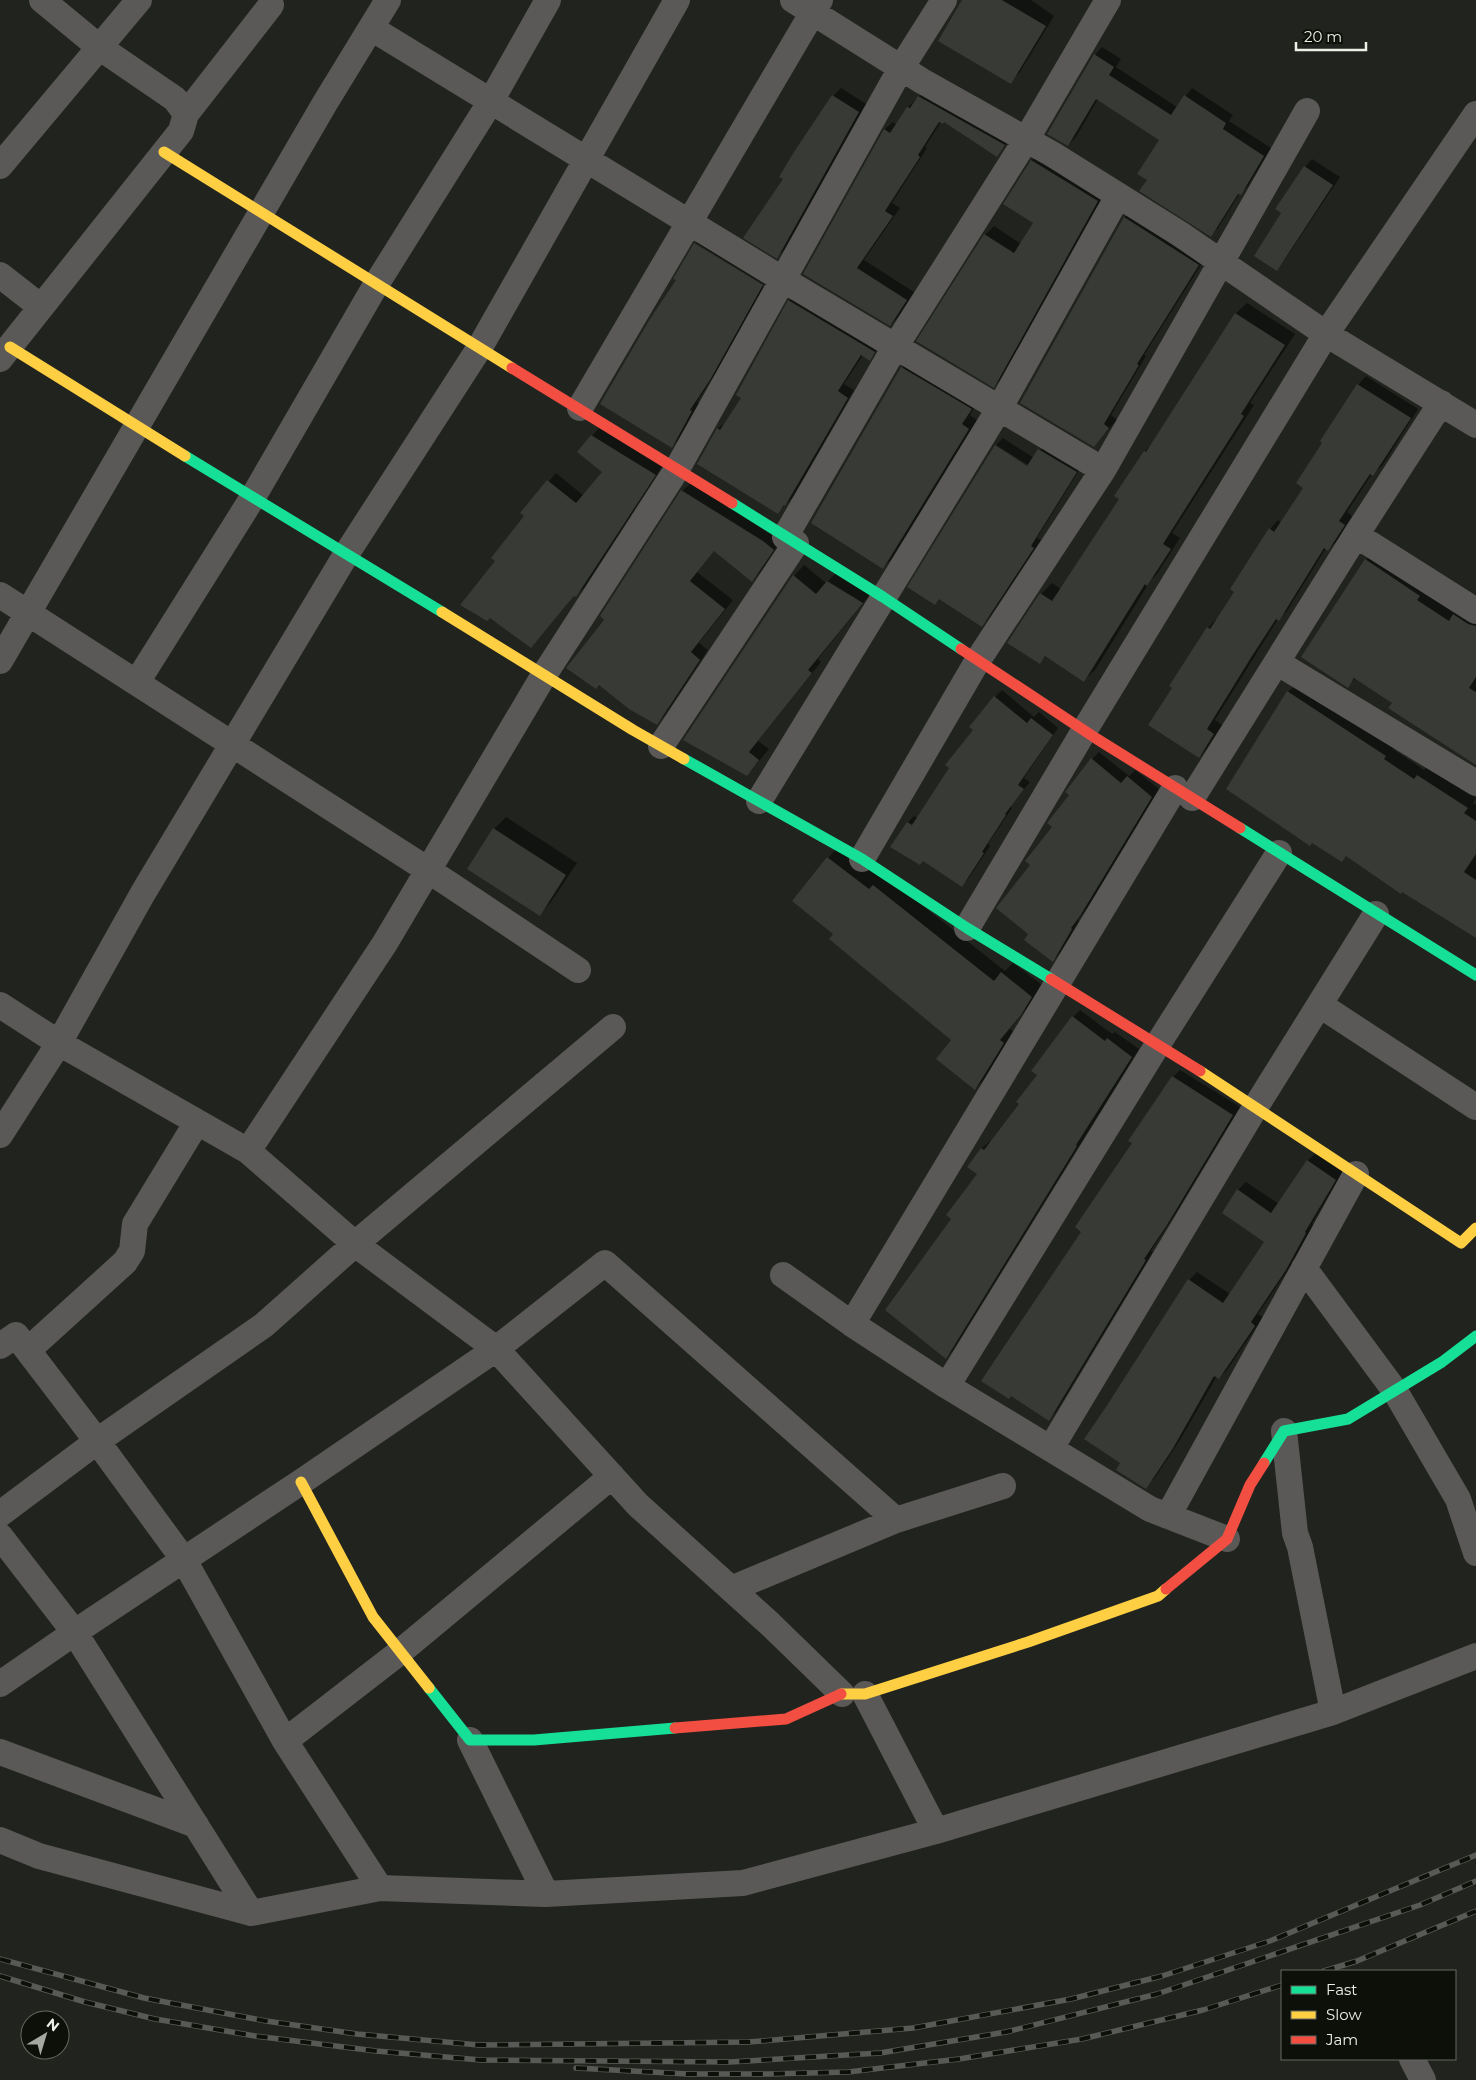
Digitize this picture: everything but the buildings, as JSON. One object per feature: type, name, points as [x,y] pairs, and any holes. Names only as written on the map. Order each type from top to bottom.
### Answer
[{"type":"street","points":[[42,0],[99,47],[175,99],[186,114]]},
{"type":"street","points":[[0,166],[139,0]]},
{"type":"street","points":[[0,661],[388,0]]},
{"type":"street","points":[[137,682],[253,497],[377,283],[491,101],[548,0]]},
{"type":"street","points":[[0,1135],[58,1043],[143,893],[347,553],[480,347],[678,0]]},
{"type":"street","points":[[248,1151],[385,943],[544,675],[677,469],[901,68],[944,0]]},
{"type":"street","points":[[661,746],[791,540],[895,347],[1026,140],[1108,0]]},
{"type":"street","points":[[580,408],[689,223],[808,4],[901,68],[1118,196],[1221,262],[1326,334],[1476,425]]},
{"type":"street","points":[[271,5],[186,114],[181,131],[5,353],[136,427],[347,553],[661,746],[862,859],[966,928],[1158,1044],[1461,1243],[1476,1228]]},
{"type":"street","points":[[371,28],[689,223],[1103,470]]},
{"type":"street","points":[[862,859],[978,660],[1103,470],[1307,111]]},
{"type":"street","points":[[966,928],[1084,730],[1326,334],[1476,114]]},
{"type":"street","points":[[164,152],[884,597],[1084,730],[1476,975]]},
{"type":"street","points":[[759,801],[999,409],[1118,196]]},
{"type":"street","points":[[0,275],[41,308]]},
{"type":"street","points":[[852,1324],[1056,983],[1183,793],[1278,663],[1356,535],[1441,403]]},
{"type":"street","points":[[1356,535],[1476,611]]},
{"type":"street","points":[[0,595],[233,743],[578,970]]},
{"type":"street","points":[[1278,663],[1476,783]]},
{"type":"street","points":[[947,1386],[1158,1044],[1279,853]]},
{"type":"street","points":[[1050,1448],[1255,1108],[1376,914]]},
{"type":"street","points":[[0,1005],[58,1043],[248,1151],[355,1244],[496,1349],[638,1504],[732,1589],[854,1694],[936,1831]]},
{"type":"street","points":[[1320,1005],[1476,1107]]},
{"type":"street","points":[[0,1514],[98,1441],[264,1326],[355,1244],[613,1027]]},
{"type":"street","points":[[28,1350],[125,1262],[132,1251],[135,1224],[196,1122]]},
{"type":"street","points":[[1168,1516],[1356,1174]]},
{"type":"street","points":[[0,1684],[496,1349],[605,1262],[896,1520]]},
{"type":"street","points":[[1304,1268],[1395,1390],[1467,1495],[1476,1553]]},
{"type":"street","points":[[783,1275],[852,1324],[947,1386],[1150,1509],[1226,1540]]},
{"type":"street","points":[[0,1346],[16,1335],[98,1441],[184,1560],[285,1741],[380,1888]]},
{"type":"street","points":[[470,1740],[534,1740],[786,1719],[854,1694],[1028,1642],[1158,1596],[1226,1540],[1250,1485],[1284,1432],[1348,1418],[1442,1362],[1476,1336]]},
{"type":"street","points":[[1284,1432],[1295,1533],[1300,1547],[1333,1712]]},
{"type":"street","points":[[285,1741],[400,1652],[612,1476]]},
{"type":"street","points":[[301,1482],[373,1618],[470,1740],[546,1894]]},
{"type":"street","points":[[732,1589],[896,1520],[1002,1486]]},
{"type":"street","points":[[0,1536],[75,1633],[251,1913]]},
{"type":"street","points":[[0,1840],[39,1856],[251,1913],[380,1888],[546,1894],[743,1883],[936,1831],[1333,1712],[1476,1656]]},
{"type":"street","points":[[0,1752],[196,1825]]},
{"type":"street","points":[[1413,2060],[1423,2080]]},
{"type":"railway","points":[[0,1959],[144,1998],[266,2021],[357,2034],[479,2045],[749,2042],[913,2028],[1071,1999],[1162,1976],[1270,1941],[1476,1855]]},
{"type":"railway","points":[[0,1976],[85,2002],[155,2019],[255,2036],[376,2051],[481,2060],[730,2062],[880,2053],[1006,2032],[1157,1994],[1420,1905],[1476,1881]]},
{"type":"railway","points":[[1327,1970],[1357,1961],[1476,1911]]},
{"type":"railway","points":[[576,2068],[688,2074],[768,2074],[848,2072],[959,2059],[1082,2039],[1203,2010],[1281,1985]]},
{"type":"traffic: fast","points":[[185,456],[442,612]]},
{"type":"traffic: fast","points":[[732,503],[883,597],[961,649]]},
{"type":"traffic: fast","points":[[684,759],[862,859],[967,928],[1051,979]]},
{"type":"traffic: fast","points":[[1240,828],[1476,975]]},
{"type":"traffic: fast","points":[[1264,1463],[1284,1431],[1348,1419],[1442,1362],[1476,1336]]},
{"type":"traffic: fast","points":[[429,1688],[470,1740],[534,1740],[675,1728]]},
{"type":"traffic: slow","points":[[164,152],[512,368]]},
{"type":"traffic: slow","points":[[10,347],[185,456]]},
{"type":"traffic: slow","points":[[442,612],[633,730],[684,759]]},
{"type":"traffic: slow","points":[[1200,1071],[1461,1243],[1476,1228]]},
{"type":"traffic: slow","points":[[301,1482],[373,1617],[429,1688]]},
{"type":"traffic: slow","points":[[841,1694],[865,1694],[1028,1642],[1158,1596],[1166,1589]]},
{"type":"traffic: jam","points":[[512,368],[732,503]]},
{"type":"traffic: jam","points":[[961,649],[1097,739],[1240,828]]},
{"type":"traffic: jam","points":[[1051,979],[1200,1071]]},
{"type":"traffic: jam","points":[[1166,1589],[1227,1539],[1250,1485],[1264,1463]]},
{"type":"traffic: jam","points":[[675,1728],[786,1719],[841,1694]]}]
